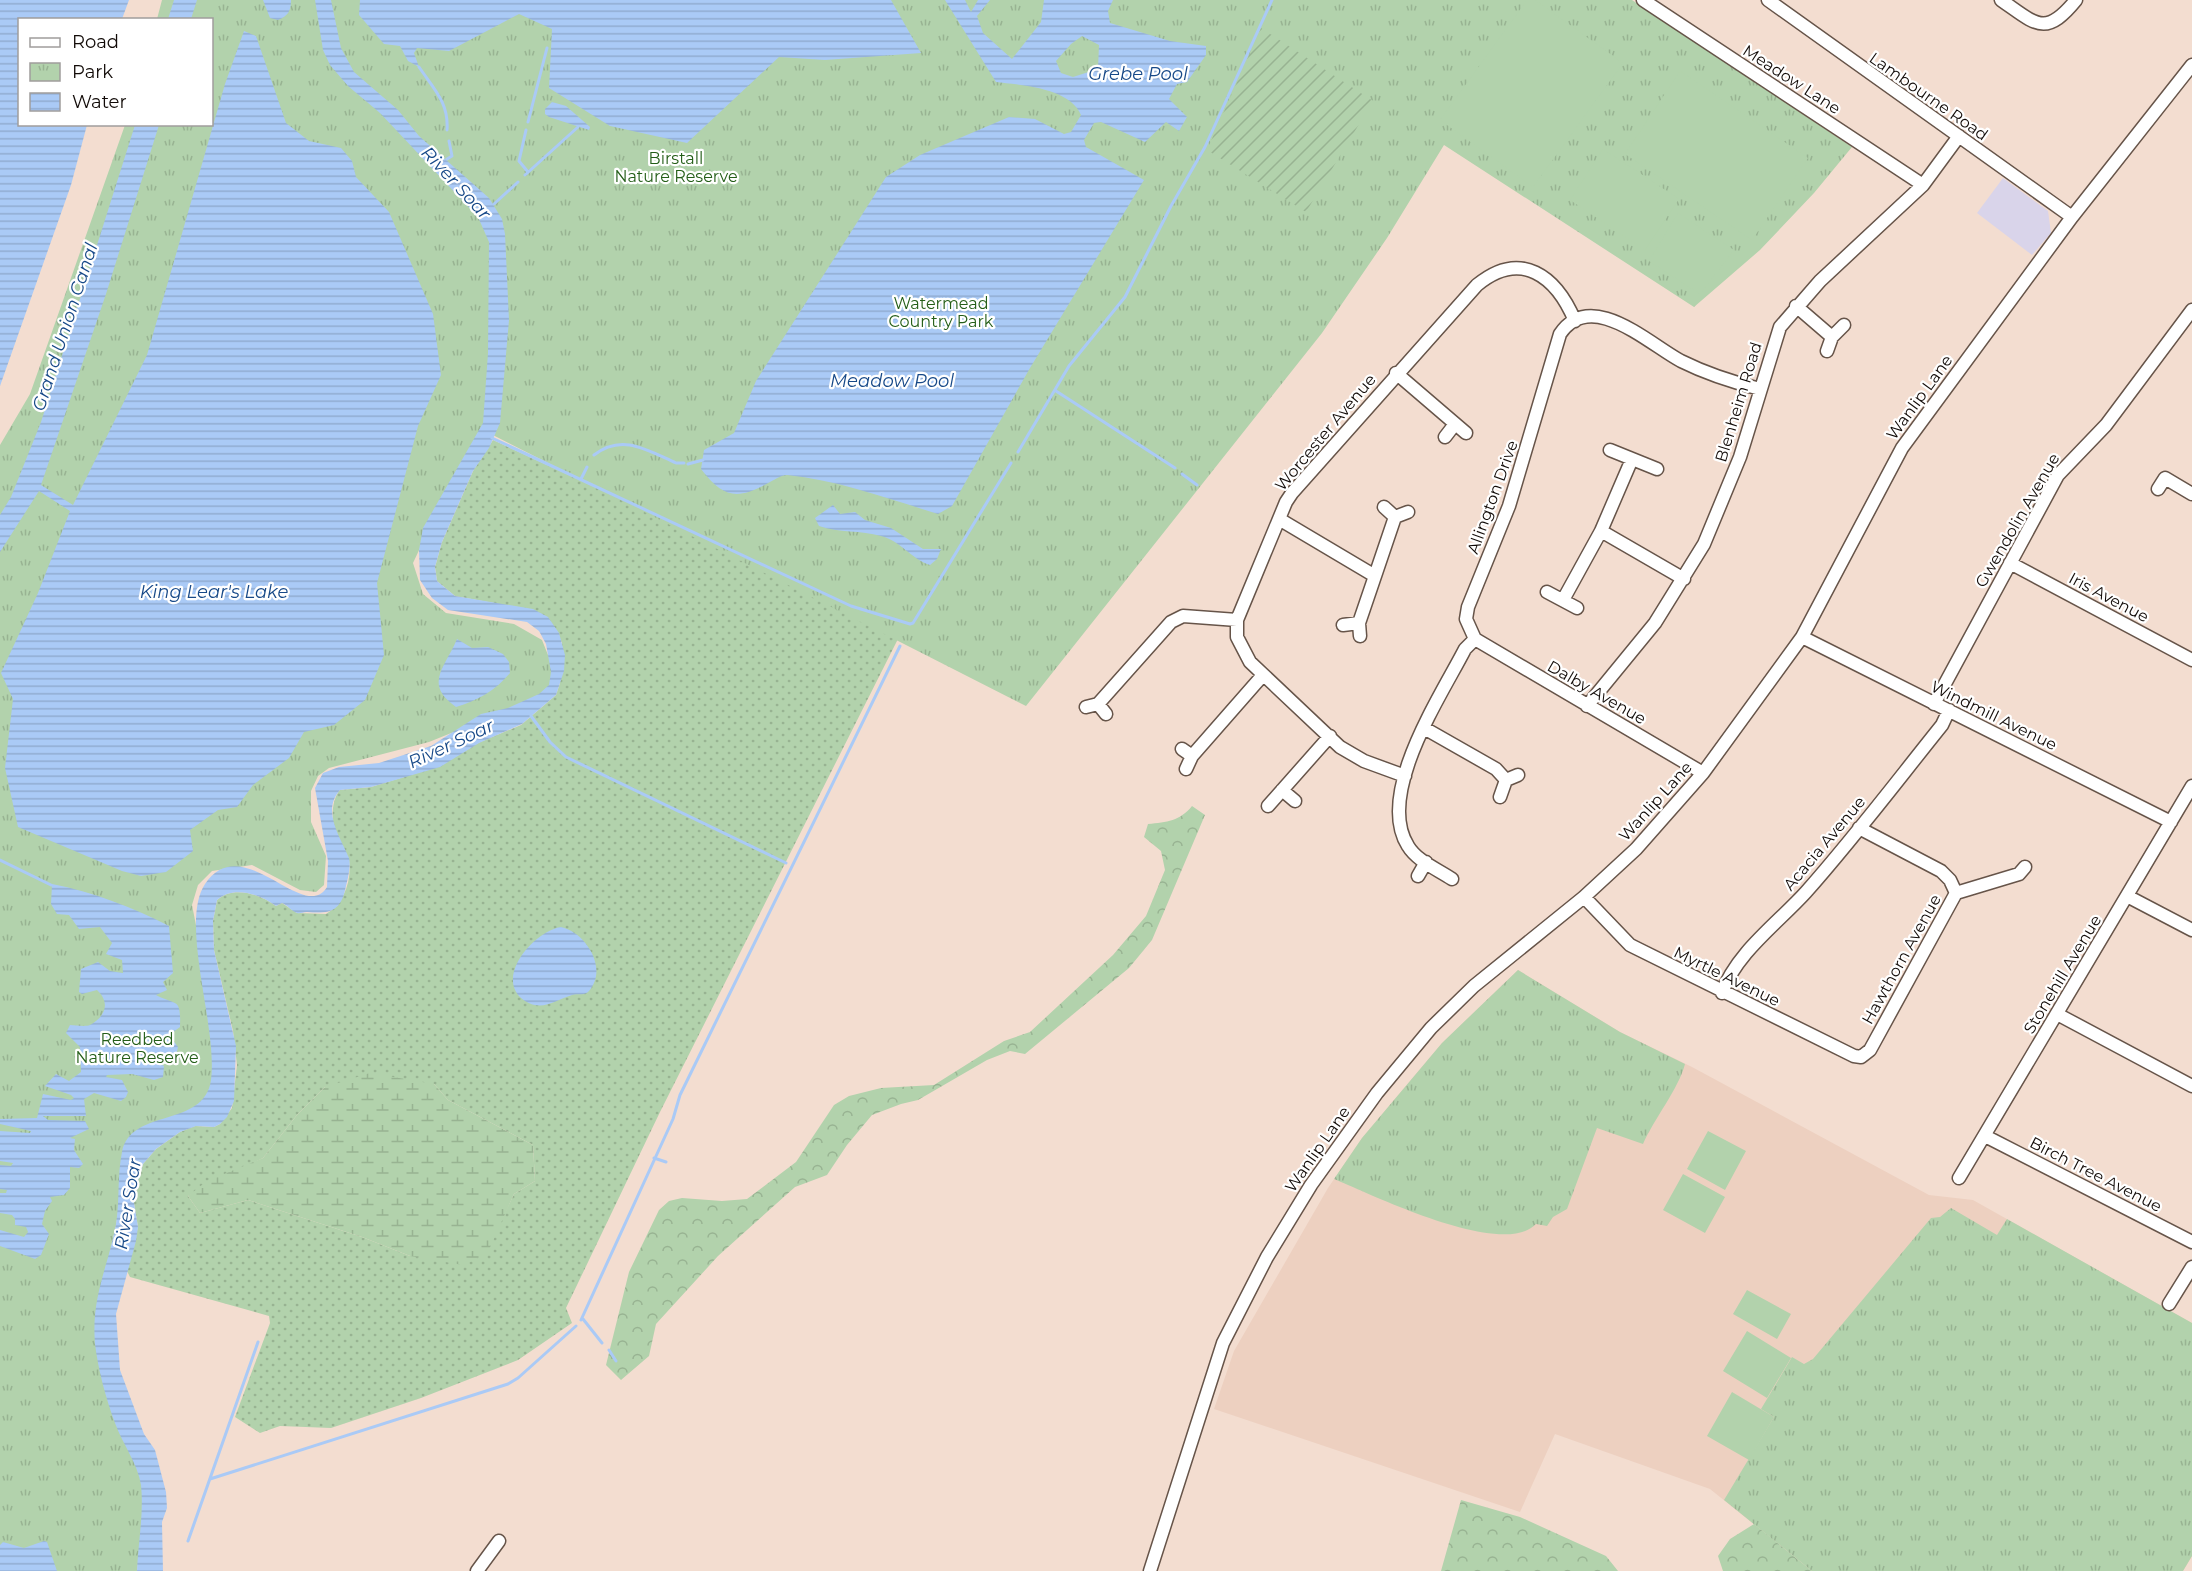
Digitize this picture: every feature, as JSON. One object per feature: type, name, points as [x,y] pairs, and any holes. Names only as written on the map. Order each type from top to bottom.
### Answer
[{"type":"street","name":"Meadow Lane","points":[[1643,0],[1923,185]]},
{"type":"street","name":"Lambourne Road","points":[[1768,0],[2072,217]]},
{"type":"street","points":[[2001,0],[2036,22],[2048,24],[2061,19],[2076,0]]},
{"type":"street","name":"Wanlip Lane","points":[[1150,1571],[1210,1377],[1235,1316],[1311,1185],[1377,1093],[1431,1028],[1474,986],[1584,897],[1656,829],[1703,773],[1802,637],[1900,450],[2072,217],[2192,65]]},
{"type":"street","name":"Blenheim Road","points":[[1587,706],[1655,623],[1684,579],[1722,504],[1780,327],[1796,306],[1923,185],[1959,136]]},
{"type":"street","name":"Worcester Avenue","points":[[1237,620],[1286,502],[1396,373],[1477,285],[1499,271],[1512,269],[1527,271],[1548,280],[1564,298],[1575,321]]},
{"type":"street","points":[[1796,306],[1832,337]]},
{"type":"street","name":"Gwendolin Avenue","points":[[1934,704],[2058,475],[2106,425],[2192,310]]},
{"type":"street","points":[[1575,321],[1610,319],[1700,369],[1725,380],[1760,388]]},
{"type":"street","name":"Allington Drive","points":[[1475,639],[1466,619],[1468,608],[1509,506],[1560,334],[1575,321]]},
{"type":"street","points":[[1827,351],[1832,337],[1844,325]]},
{"type":"street","points":[[1396,373],[1466,433]]},
{"type":"street","points":[[1445,436],[1455,424]]},
{"type":"street","points":[[1610,450],[1658,469]]},
{"type":"street","points":[[1563,600],[1601,531],[1632,459]]},
{"type":"street","points":[[2158,489],[2164,478],[2192,494]]},
{"type":"street","points":[[1384,507],[1395,517]]},
{"type":"street","points":[[1395,517],[1408,512]]},
{"type":"street","points":[[1342,625],[1360,629],[1395,517]]},
{"type":"street","points":[[1279,519],[1375,576]]},
{"type":"street","points":[[1601,531],[1684,579]]},
{"type":"street","name":"Iris Avenue","points":[[2010,563],[2192,660]]},
{"type":"street","points":[[1547,592],[1577,608]]},
{"type":"street","points":[[1096,708],[1171,622],[1183,616],[1237,620],[1241,649],[1263,675],[1340,747],[1364,761],[1405,776]]},
{"type":"street","name":"Windmill Avenue","points":[[1802,637],[2170,822]]},
{"type":"street","points":[[1452,879],[1408,847],[1399,825],[1399,798],[1424,728],[1465,649],[1475,639]]},
{"type":"street","name":"Dalby Avenue","points":[[1475,639],[1703,773]]},
{"type":"street","points":[[1186,769],[1187,752],[1263,675]]},
{"type":"street","name":"Acacia Avenue","points":[[1722,993],[1727,978],[1806,892],[1942,725],[1949,711]]},
{"type":"street","points":[[1424,728],[1496,769],[1506,780]]},
{"type":"street","points":[[1268,806],[1329,736]]},
{"type":"street","points":[[1500,797],[1506,780],[1518,775]]},
{"type":"street","name":"Stonehill Avenue","points":[[1959,1178],[2192,786]]},
{"type":"street","points":[[1282,790],[1295,801]]},
{"type":"street","name":"Hawthorn Avenue","points":[[1859,828],[1941,871],[1950,880],[1956,893],[1870,1050]]},
{"type":"street","points":[[1418,876],[1426,862]]},
{"type":"street","points":[[1956,893],[2020,874]]},
{"type":"street","points":[[2127,896],[2192,930]]},
{"type":"street","name":"Myrtle Avenue","points":[[1584,897],[1630,945],[1722,993],[1854,1056],[1861,1057],[1870,1050]]},
{"type":"street","points":[[2057,1014],[2192,1086]]},
{"type":"street","name":"Birch Tree Avenue","points":[[1985,1136],[2192,1242]]},
{"type":"street","points":[[2169,1304],[2192,1267]]},
{"type":"street","points":[[477,1571],[499,1541]]},
{"type":"shaded area","points":[[2003,178],[2048,211],[2051,233],[2032,255],[1977,213]]},
{"type":"shaded area","points":[[1518,970],[1620,1032],[1692,1067],[1929,1195],[1973,1200],[2192,1323],[2192,1556],[2183,1571],[1812,1571],[1710,1489],[1555,1434],[1520,1512],[1214,1409],[1234,1351],[1328,1188],[1362,1138],[1442,1043]]},
{"type":"green space","name":"Watermead Country Park","points":[[162,0],[1632,0],[1852,147],[1814,193],[1760,250],[1694,307],[1444,145],[1387,238],[1322,333],[1026,706],[483,430],[443,499],[413,563],[423,594],[446,613],[514,624],[542,640],[550,660],[553,682],[545,695],[429,742],[329,768],[318,776],[311,791],[311,822],[326,856],[324,885],[316,892],[300,890],[252,865],[212,871],[198,885],[192,905],[214,1016],[215,1092],[207,1104],[129,1143],[116,1225],[97,1311],[149,1477],[137,1571],[0,1571],[0,445],[30,394],[125,126],[213,126],[213,18],[157,18]]},
{"type":"green space","points":[[1527,0],[1535,0],[1623,63],[1533,187],[1440,120]]},
{"type":"green space","points":[[1261,28],[1373,101],[1306,212],[1207,150]]},
{"type":"green space","points":[[1680,71],[1808,158],[1752,240],[1625,154]]},
{"type":"green space","points":[[1603,149],[1679,199],[1645,250],[1570,200]]},
{"type":"green space","points":[[1678,213],[1734,250],[1700,294],[1649,261]]},
{"type":"green space","points":[[493,440],[903,629],[660,1112],[566,1308],[572,1323],[518,1360],[421,1398],[331,1428],[280,1426],[260,1433],[235,1417],[270,1323],[269,1316],[130,1277],[127,1271],[138,1227],[133,1197],[143,1164],[156,1149],[180,1132],[195,1126],[214,1127],[220,1124],[232,1108],[237,1065],[233,1031],[214,950],[213,921],[217,900],[231,893],[246,893],[276,906],[282,903],[297,913],[326,914],[342,898],[348,883],[350,868],[347,854],[337,838],[333,824],[333,805],[340,790],[371,787],[440,766],[478,743],[521,725],[556,695],[560,683],[562,642],[499,604],[455,596],[437,581],[435,567],[442,542],[473,471]],"holes":[[[434,1084],[448,1100],[533,1145],[535,1181],[514,1194],[503,1217],[410,1256],[362,1237],[248,1200],[200,1213],[188,1196],[263,1158],[297,1115],[325,1087]]]},
{"type":"green space","points":[[1192,806],[1205,815],[1152,940],[1129,968],[1025,1054],[1010,1051],[987,1060],[918,1100],[872,1115],[847,1145],[827,1175],[795,1187],[718,1256],[656,1324],[649,1356],[621,1380],[606,1365],[629,1272],[659,1210],[669,1201],[682,1198],[722,1201],[747,1199],[796,1162],[834,1105],[849,1096],[881,1088],[934,1085],[1004,1041],[1030,1032],[1113,955],[1146,916],[1165,870],[1161,851],[1144,837],[1148,824],[1178,818]]},
{"type":"green space","points":[[1518,970],[1620,1032],[1685,1064],[1643,1144],[1597,1128],[1567,1209],[1553,1217],[1547,1226],[1536,1224],[1519,1233],[1496,1234],[1437,1221],[1334,1179],[1362,1138],[1442,1043]]},
{"type":"green space","points":[[370,1073],[434,1084],[448,1100],[533,1145],[535,1181],[514,1194],[487,1254],[463,1265],[410,1256],[362,1237],[248,1200],[200,1213],[188,1196],[207,1181],[263,1158],[297,1115],[325,1087]]},
{"type":"green space","points":[[1708,1131],[1746,1151],[1725,1190],[1687,1169]]},
{"type":"green space","points":[[1683,1174],[1725,1197],[1705,1233],[1663,1210]]},
{"type":"green space","points":[[1951,1208],[1997,1235],[2007,1219],[2192,1323],[2192,1556],[2183,1571],[1812,1571],[1724,1500],[1774,1417],[1761,1409],[1792,1357],[1804,1364],[1813,1359],[1931,1218],[1940,1217]]},
{"type":"green space","points":[[1747,1290],[1791,1314],[1777,1339],[1733,1314]]},
{"type":"green space","points":[[1747,1331],[1791,1358],[1767,1398],[1723,1371]]},
{"type":"green space","points":[[1732,1392],[1774,1417],[1749,1460],[1707,1436]]},
{"type":"green space","points":[[1461,1500],[1520,1517],[1606,1556],[1618,1571],[1441,1571]]},
{"type":"green space","points":[[1754,1524],[1812,1571],[1723,1571],[1718,1556],[1730,1539]]},
{"type":"water","points":[[0,0],[129,0],[122,18],[18,18],[18,126],[87,126],[71,185],[0,386]]},
{"type":"water","points":[[174,0],[197,0],[191,18],[168,18]]},
{"type":"water","points":[[263,0],[291,0],[290,10],[287,15],[278,20],[270,18]]},
{"type":"water","name":"River Soar","points":[[315,0],[331,0],[341,48],[354,72],[398,110],[419,136],[489,198],[502,219],[505,234],[509,320],[500,423],[489,448],[473,471],[442,542],[435,567],[437,581],[455,596],[533,609],[548,617],[559,633],[565,655],[564,671],[556,695],[522,724],[479,743],[440,767],[371,787],[340,790],[332,807],[332,815],[349,858],[349,868],[344,895],[338,906],[328,912],[298,913],[282,903],[276,906],[255,895],[238,892],[223,895],[217,900],[213,921],[214,950],[236,1046],[234,1101],[227,1117],[220,1124],[214,1127],[196,1126],[180,1132],[156,1149],[143,1164],[133,1197],[138,1227],[136,1241],[116,1314],[120,1370],[144,1434],[155,1450],[166,1492],[167,1508],[162,1522],[163,1571],[137,1571],[141,1485],[137,1469],[118,1431],[108,1404],[95,1344],[95,1311],[113,1240],[118,1206],[120,1161],[128,1138],[152,1122],[195,1106],[206,1095],[211,1080],[212,1058],[197,949],[196,924],[198,901],[205,884],[220,870],[236,866],[254,870],[303,895],[317,895],[327,887],[328,861],[315,788],[323,773],[339,767],[379,763],[431,746],[481,714],[508,708],[539,694],[549,685],[551,672],[546,644],[539,631],[527,622],[448,610],[432,598],[420,580],[419,550],[423,528],[483,423],[488,353],[489,242],[478,217],[380,113],[348,86],[330,65],[323,50]]},
{"type":"water","points":[[360,0],[891,0],[921,53],[825,60],[779,57],[687,143],[610,126],[549,88],[552,29],[519,14],[449,51],[417,48],[414,53],[419,67],[408,61],[400,46],[384,44],[359,15]]},
{"type":"water","name":"Meadow Pool","points":[[945,0],[965,0],[971,12],[978,0],[990,0],[977,16],[983,33],[1012,59],[1041,22],[1044,0],[1113,0],[1108,11],[1110,23],[1170,41],[1206,46],[1206,55],[1187,82],[1177,84],[1169,99],[1187,117],[1179,131],[1166,122],[1145,142],[1101,122],[1094,123],[1084,140],[1086,147],[1144,180],[1030,368],[952,506],[938,514],[844,486],[787,475],[740,494],[725,491],[717,486],[701,469],[704,450],[734,433],[756,381],[886,177],[920,155],[1009,117],[1035,119],[1064,134],[1071,132],[1081,115],[1075,106],[1056,93],[996,82]],"holes":[[[1082,36],[1099,45],[1098,69],[1073,77],[1061,73],[1056,61],[1071,44]]]},
{"type":"water","name":"King Lear's Lake","points":[[244,31],[256,36],[286,123],[309,141],[341,148],[352,161],[356,177],[389,212],[433,314],[441,375],[418,426],[377,583],[384,655],[365,700],[334,725],[304,732],[289,758],[253,785],[237,807],[218,810],[190,830],[193,851],[166,872],[141,876],[122,871],[18,827],[5,768],[13,699],[1,673],[38,593],[70,511],[39,491],[0,552],[0,515],[11,497],[41,422],[135,126],[159,126],[106,294],[41,485],[73,505],[147,355],[225,84]]},
{"type":"water","points":[[552,102],[566,106],[590,127],[589,130],[545,114],[545,109]]},
{"type":"water","points":[[833,505],[840,514],[855,512],[865,520],[891,528],[923,549],[941,549],[937,559],[930,565],[917,559],[888,538],[819,526],[815,518]]},
{"type":"water","points":[[457,639],[472,648],[488,647],[503,654],[509,662],[510,673],[486,694],[456,707],[446,699],[439,683],[443,667]]},
{"type":"water","points":[[52,884],[112,901],[169,926],[173,973],[163,982],[167,990],[156,995],[176,1004],[180,1011],[180,1027],[169,1035],[178,1047],[176,1056],[167,1056],[162,1053],[157,1055],[154,1061],[164,1066],[163,1077],[154,1080],[132,1074],[107,1075],[106,1077],[122,1080],[128,1092],[121,1101],[94,1093],[84,1099],[86,1116],[43,1116],[48,1120],[85,1121],[89,1129],[70,1138],[75,1139],[74,1150],[83,1164],[79,1168],[70,1167],[70,1188],[64,1195],[50,1197],[52,1201],[45,1211],[42,1224],[49,1234],[41,1255],[35,1259],[0,1246],[0,1230],[24,1237],[28,1232],[26,1227],[15,1225],[12,1215],[0,1213],[0,1193],[6,1193],[7,1190],[0,1189],[0,1165],[11,1166],[13,1163],[0,1161],[0,1131],[30,1133],[31,1131],[0,1124],[0,1119],[37,1118],[43,1094],[71,1100],[74,1098],[45,1086],[56,1074],[69,1081],[81,1072],[80,1047],[66,1033],[70,1025],[83,1026],[95,1022],[104,1009],[104,1000],[97,990],[82,994],[79,992],[81,969],[98,962],[110,971],[123,973],[122,960],[106,954],[112,943],[100,927],[79,929],[69,915],[57,914],[51,904]]},
{"type":"water","points":[[561,927],[578,936],[592,952],[596,972],[595,982],[586,993],[572,995],[543,1005],[531,1004],[516,992],[513,981],[515,969],[520,957],[529,946],[550,930]]},
{"type":"water","points":[[3,1542],[24,1548],[47,1542],[57,1571],[0,1571],[0,1545]]},
{"type":"waterway","points":[[1018,452],[1069,366],[1125,297],[1171,206],[1205,147],[1272,0]]},
{"type":"waterway","points":[[528,122],[547,48]]},
{"type":"waterway","points":[[419,67],[443,104],[447,130]]},
{"type":"waterway","points":[[525,175],[578,127]]},
{"type":"waterway","points":[[526,130],[519,161],[528,172]]},
{"type":"waterway","name":"River Soar","points":[[447,159],[452,156],[449,141]]},
{"type":"waterway","name":"River Soar","points":[[494,204],[518,182]]},
{"type":"waterway","points":[[1056,391],[1175,468]]},
{"type":"waterway","points":[[492,438],[851,606],[910,624],[913,623],[1011,463]]},
{"type":"waterway","points":[[594,455],[604,448],[625,444],[645,449],[676,463],[684,463]]},
{"type":"waterway","points":[[688,464],[703,460]]},
{"type":"waterway","points":[[581,479],[587,467]]},
{"type":"waterway","points":[[1182,474],[1197,485]]},
{"type":"waterway","points":[[581,1320],[673,1119],[680,1095],[900,646]]},
{"type":"waterway","points":[[531,716],[550,742],[566,757],[786,863]]},
{"type":"waterway","points":[[0,860],[51,885]]},
{"type":"waterway","points":[[654,1158],[666,1162]]},
{"type":"waterway","points":[[583,1319],[602,1343]]},
{"type":"waterway","points":[[210,1479],[508,1384],[518,1378],[576,1326]]},
{"type":"waterway","points":[[188,1541],[258,1342]]},
{"type":"waterway","points":[[609,1350],[616,1361]]},
{"type":"water label","name":"Grebe Pool","points":[[1138,74]]},
{"type":"water label","name":"Grand Union Canal","points":[[65,327]]},
{"type":"park label","name":"Birstall Nature Reserve","points":[[676,167]]},
{"type":"park label","name":"Reedbed Nature Reserve","points":[[137,1048]]}]
